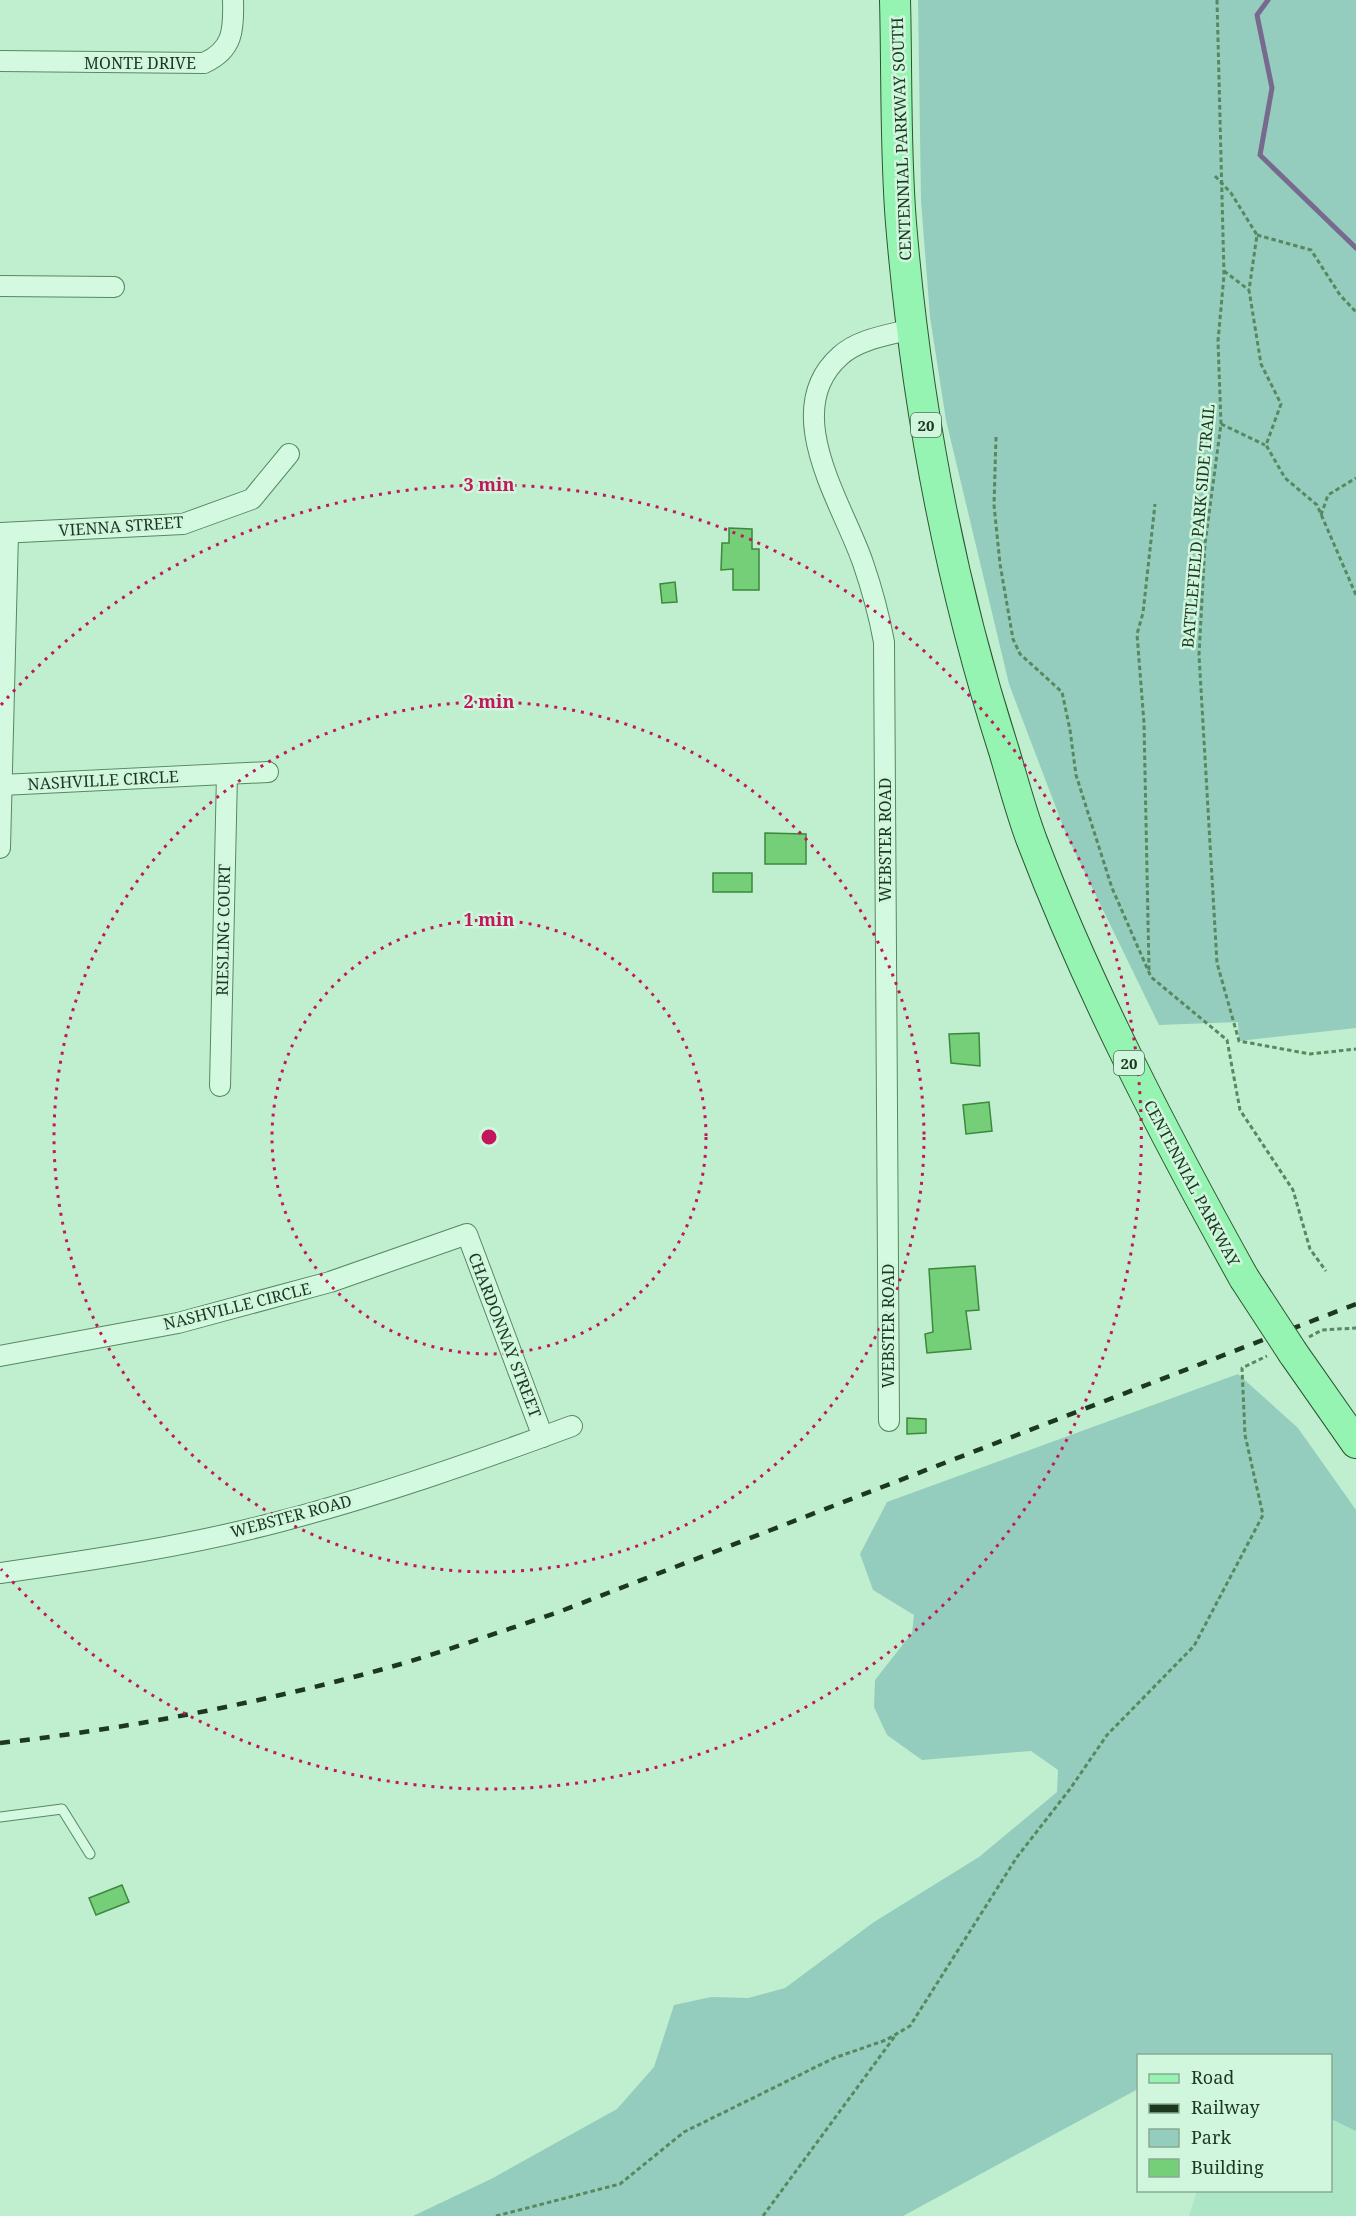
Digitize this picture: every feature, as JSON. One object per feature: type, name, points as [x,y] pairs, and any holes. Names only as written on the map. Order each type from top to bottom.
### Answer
[{"type":"main road","name":"CENTENNIAL PARKWAY SOUTH","points":[[895,0],[901,219],[921,400],[949,549],[985,692],[1031,839]]},
{"type":"main road","name":"CENTENNIAL PARKWAY","points":[[1031,839],[1103,1011],[1162,1130],[1244,1278],[1356,1443]]},
{"type":"street","name":"MONTE DRIVE","points":[[0,61],[204,63],[217,57],[229,43],[234,21],[233,0]]},
{"type":"street","points":[[0,286],[114,287]]},
{"type":"street","name":"WEBSTER ROAD","points":[[889,1422],[884,642],[863,561],[830,488],[821,457],[814,402],[822,380],[840,355],[859,344],[912,328]]},
{"type":"street","name":"VIENNA STREET","points":[[4,533],[183,524],[252,499],[289,454]]},
{"type":"street","points":[[0,848],[4,533]]},
{"type":"street","name":"NASHVILLE CIRCLE","points":[[2,785],[268,772]]},
{"type":"street","name":"RIESLING COURT","points":[[220,1086],[227,774]]},
{"type":"street","name":"NASHVILLE CIRCLE","points":[[0,1356],[178,1323],[330,1282],[467,1234]]},
{"type":"street","name":"CHARDONNAY STREET","points":[[467,1234],[543,1437]]},
{"type":"street","name":"WEBSTER ROAD","points":[[0,1573],[125,1555],[277,1522],[426,1479],[572,1426]]},
{"type":"lane","points":[[0,1817],[62,1809],[90,1854]]},
{"type":"path","name":"BATTLEFIELD PARK SIDE TRAIL","points":[[1217,0],[1224,271],[1218,340],[1221,424],[1205,544],[1199,655],[1217,963],[1239,1041],[1310,1054],[1356,1049]]},
{"type":"path","points":[[1215,176],[1257,235],[1311,250],[1340,295],[1356,312]]},
{"type":"path","points":[[1257,235],[1249,290],[1261,364],[1281,404],[1266,445]]},
{"type":"path","points":[[1224,271],[1249,290]]},
{"type":"path","points":[[1221,424],[1266,445],[1286,478],[1317,505],[1356,595]]},
{"type":"path","points":[[996,437],[994,505],[1000,564],[1013,639],[1020,654],[1062,692],[1071,730],[1076,775],[1112,888],[1151,977],[1227,1040],[1240,1110],[1293,1190],[1310,1249],[1326,1270]]},
{"type":"path","points":[[1321,515],[1328,495],[1356,478]]},
{"type":"path","points":[[1149,972],[1144,723],[1137,634],[1143,613],[1155,504]]},
{"type":"path","points":[[1322,1330],[1356,1328]]},
{"type":"path","points":[[496,2216],[620,2184],[684,2132],[834,2058],[896,2034],[910,2026],[1017,1857],[1070,1789],[1107,1735],[1194,1646],[1263,1515],[1245,1435],[1242,1368]]},
{"type":"path","points":[[763,2216],[896,2034]]},
{"type":"green space","points":[[918,0],[1356,0],[1356,1028],[1239,1041],[1238,1022],[1159,1025],[1066,834],[1009,684],[946,420],[930,317],[921,201]]},
{"type":"green space","points":[[1238,1374],[1298,1428],[1356,1510],[1356,2131],[1332,2119],[1332,2054],[1137,2054],[1137,2090],[903,2216],[413,2216],[491,2179],[617,2109],[654,2067],[674,2005],[711,1997],[748,1998],[785,1988],[874,1922],[979,1857],[1057,1792],[1058,1770],[1031,1751],[922,1760],[887,1735],[874,1707],[875,1680],[912,1633],[914,1615],[873,1590],[860,1554],[887,1502]]},
{"type":"green space","points":[[1332,2119],[1356,2131],[1356,2216],[1189,2216],[1197,2192],[1332,2192]]},
{"type":"building","points":[[729,528],[752,529],[752,549],[759,549],[759,590],[733,590],[733,569],[721,570],[722,543],[729,543]]},
{"type":"building","points":[[675,582],[677,602],[662,603],[660,584]]},
{"type":"building","points":[[765,833],[806,834],[806,864],[765,864]]},
{"type":"building","points":[[713,873],[752,873],[752,892],[713,892]]},
{"type":"building","points":[[979,1033],[980,1066],[951,1063],[949,1034]]},
{"type":"building","points":[[989,1102],[992,1131],[966,1134],[963,1105]]},
{"type":"building","points":[[975,1266],[979,1310],[966,1311],[971,1349],[927,1353],[925,1334],[933,1332],[929,1269]]},
{"type":"building","points":[[907,1418],[926,1419],[926,1433],[907,1434]]},
{"type":"building","points":[[122,1885],[129,1902],[96,1915],[89,1898]]},
{"type":"waterway","points":[[1268,0],[1257,15],[1272,88],[1260,155],[1356,248]]},
{"type":"railway","points":[[0,1743],[92,1731],[229,1706],[365,1674],[437,1653],[556,1613],[1356,1304]]}]
